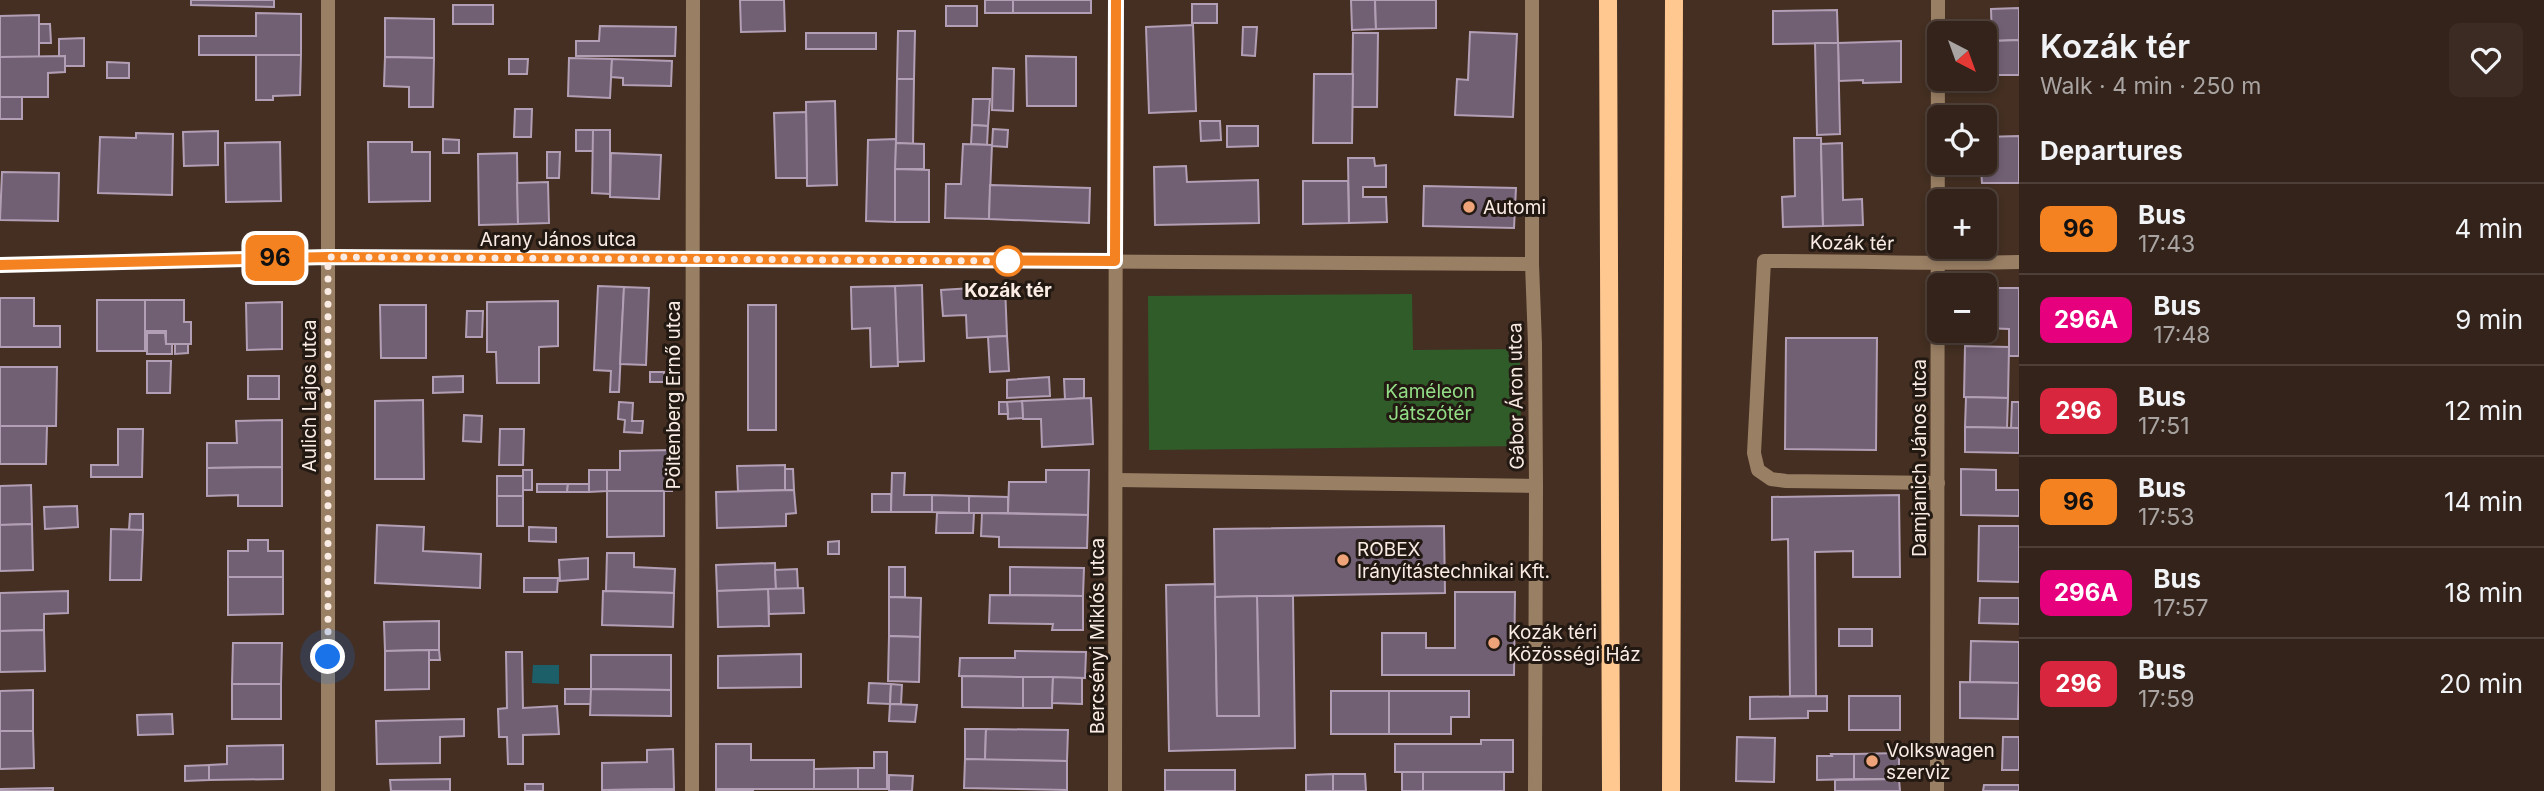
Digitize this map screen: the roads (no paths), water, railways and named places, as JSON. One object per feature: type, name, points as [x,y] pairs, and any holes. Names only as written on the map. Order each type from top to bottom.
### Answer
[{"type":"main road","points":[[1608,0],[1611,791]]},
{"type":"main road","points":[[1671,791],[1674,0]]},
{"type":"street","name":"Aulich Lajos utca","points":[[328,0],[328,791]]},
{"type":"street","name":"Pöltenberg Ernő utca","points":[[692,791],[694,0]]},
{"type":"street","points":[[1116,0],[1117,480],[1536,486]]},
{"type":"street","name":"Gábor Áron utca","points":[[1532,0],[1532,264],[1536,486],[1535,791]]},
{"type":"street","name":"Damjanich János utca","points":[[1937,791],[1938,0]]},
{"type":"street","name":"Arany János utca","points":[[0,265],[328,257],[1115,261]]},
{"type":"street","name":"Kozák tér","points":[[1938,483],[1771,479],[1759,470],[1754,453],[1764,261],[1827,260],[1939,265]]},
{"type":"street","points":[[1115,261],[1532,264]]},
{"type":"street","points":[[1939,265],[2019,262]]},
{"type":"street","name":"Bercsényi Miklós utca","points":[[1115,791],[1117,480]]},
{"type":"water","points":[[533,665],[559,665],[559,684],[532,683]]},
{"type":"place","name":"Automi","points":[[1469,207]]},
{"type":"place","name":"Kozák tér","points":[[1008,261]]},
{"type":"place","name":"ROBEX Irányítástechnikai Kft.","points":[[1343,560]]},
{"type":"place","name":"Kozák téri Közösségi Ház","points":[[1494,643]]},
{"type":"place","name":"Volkswagen szerviz","points":[[1872,761]]},
{"type":"park label","name":"Kaméleon Játszótér","points":[[1430,402]]}]
